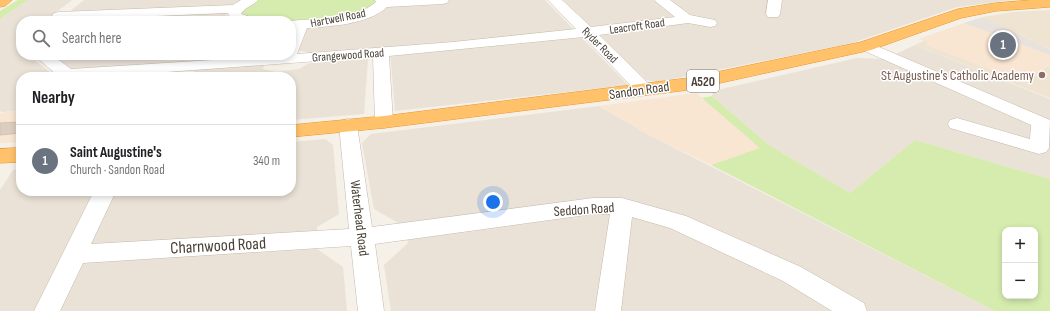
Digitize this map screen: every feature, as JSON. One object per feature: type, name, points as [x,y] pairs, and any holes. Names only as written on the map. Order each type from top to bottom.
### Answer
[{"type":"highway","points":[[0,3],[5,0]]},
{"type":"highway","name":"Sandon Road","points":[[296,130],[384,122],[645,90],[726,77],[865,46],[958,14],[996,8],[1050,3]]},
{"type":"highway","points":[[0,156],[16,155]]},
{"type":"street","points":[[236,16],[234,14],[236,9],[243,3],[251,0]]},
{"type":"street","name":"Hartwell Road","points":[[296,24],[357,16],[374,10],[382,2],[442,0]]},
{"type":"street","name":"Ryder Road","points":[[555,0],[645,90]]},
{"type":"street","name":"Leacroft Road","points":[[661,0],[686,18],[710,23]]},
{"type":"street","points":[[773,14],[775,0]]},
{"type":"street","points":[[59,16],[74,4]]},
{"type":"street","points":[[96,16],[236,9]]},
{"type":"street","name":"Leacroft Road","points":[[588,33],[682,20],[686,18]]},
{"type":"street","name":"Grangewood Road","points":[[296,56],[381,54],[588,33]]},
{"type":"street","points":[[865,46],[1045,125],[1039,148],[957,124]]},
{"type":"street","points":[[381,54],[384,122]]},
{"type":"street","name":"Grangewood Road","points":[[48,60],[63,72]]},
{"type":"street","name":"Grangewood Road","points":[[150,72],[190,71],[263,60]]},
{"type":"street","name":"Waterhead Road","points":[[348,125],[363,236],[371,311]]},
{"type":"street","points":[[48,311],[103,196]]},
{"type":"street","name":"Seddon Road","points":[[363,236],[594,206],[622,206],[678,222],[792,274],[854,311]]},
{"type":"street","points":[[608,311],[622,206]]},
{"type":"street","name":"Charnwood Road","points":[[74,254],[363,236]]},
{"type":"shaded area","points":[[28,0],[72,0],[51,16],[16,16],[16,60],[34,60],[50,72],[16,72],[16,111],[2,112],[0,111],[0,19]]},
{"type":"shaded area","points":[[84,0],[245,0],[233,5],[225,13],[227,16],[64,16]]},
{"type":"shaded area","points":[[389,0],[545,0],[628,85],[395,111],[390,51],[310,55],[307,52],[299,51],[307,28],[369,17],[380,13],[387,7]]},
{"type":"shaded area","points":[[563,0],[1012,0],[957,7],[849,44],[657,82],[646,80]]},
{"type":"shaded area","points":[[1050,10],[1050,49],[983,17],[1013,12]]},
{"type":"shaded area","points":[[983,17],[1050,49],[1050,55],[964,23]]},
{"type":"shaded area","points":[[964,23],[1050,55],[1050,67],[1047,66],[1022,82],[927,45],[927,42],[919,39]]},
{"type":"shaded area","name":"St Augustine's Catholic Academy","points":[[924,41],[927,42],[927,45],[1022,82],[1048,66],[1050,67],[1050,98],[915,45]]},
{"type":"shaded area","points":[[915,45],[1050,99],[1050,179],[915,140],[850,193],[769,145],[712,96],[713,91],[857,58],[885,59]]},
{"type":"shaded area","points":[[368,59],[364,114],[296,120],[296,72],[277,72],[299,69],[310,63]]},
{"type":"shaded area","points":[[57,60],[265,60],[263,69],[277,72],[194,72],[198,64],[73,72]]},
{"type":"shaded area","points":[[696,93],[761,148],[711,165],[647,134],[599,106]]},
{"type":"shaded area","points":[[599,106],[647,134],[995,311],[391,311],[384,265],[408,243],[400,224],[374,209],[362,143],[371,134]]},
{"type":"shaded area","points":[[16,111],[16,142],[0,143],[0,113]]},
{"type":"shaded area","points":[[325,139],[333,145],[339,214],[317,227],[317,249],[343,267],[347,311],[0,311],[0,190],[13,170],[16,169],[16,196],[296,196],[296,142]]},
{"type":"green space","points":[[18,0],[28,0],[0,19],[0,11]]},
{"type":"green space","points":[[257,0],[378,0],[378,3],[369,10],[336,18],[302,22],[296,22],[296,16],[241,16],[240,9]]},
{"type":"green space","points":[[712,96],[769,145],[850,193],[915,140],[1050,179],[1050,311],[995,311],[711,165],[760,148],[702,98]]},
{"type":"building","points":[[16,122],[16,133],[0,135],[0,123]]},
{"type":"place","name":"Saint Augustine's","points":[[1003,45]]},
{"type":"place","name":"St Augustine's Catholic Academy","points":[[1042,75]]}]
